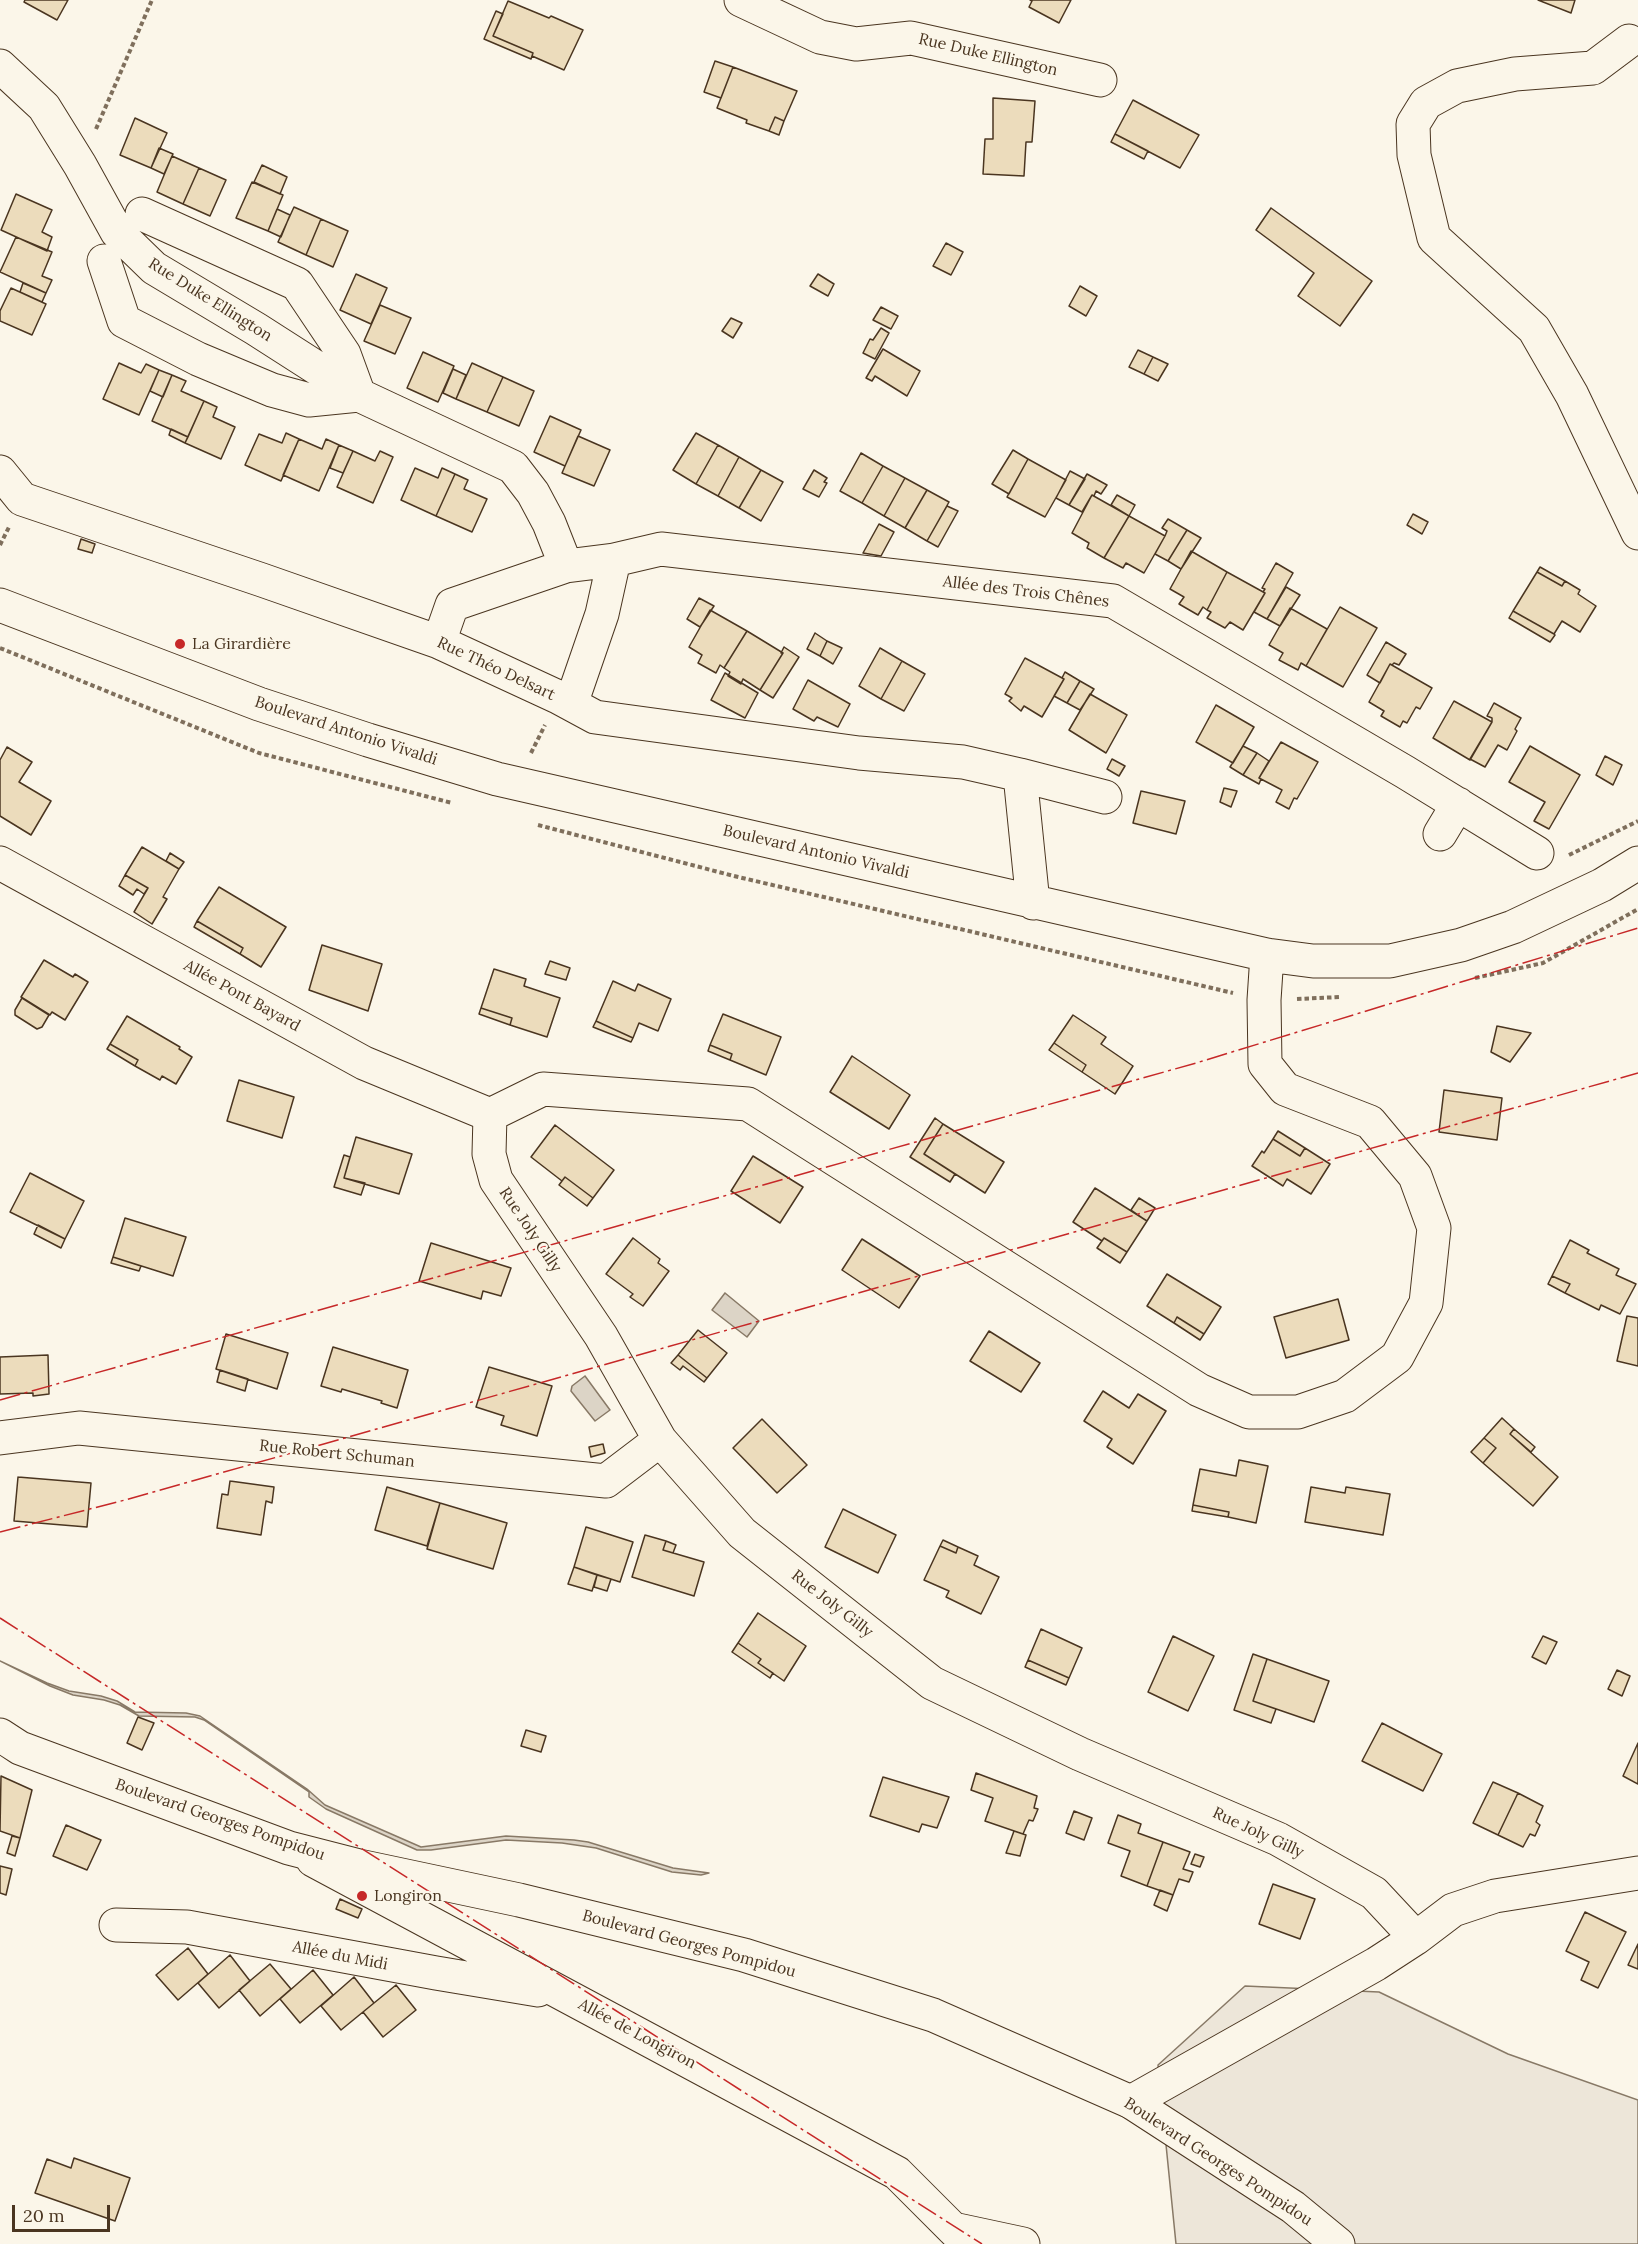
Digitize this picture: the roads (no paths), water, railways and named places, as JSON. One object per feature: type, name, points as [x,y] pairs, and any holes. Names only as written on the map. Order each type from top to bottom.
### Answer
[{"type":"street","name":"Rue Duke Ellington","points":[[741,0],[820,37],[856,44],[911,38],[1100,80]]},
{"type":"street","points":[[1629,41],[1593,68],[1515,74],[1457,86],[1426,103],[1413,124],[1414,155],[1434,238],[1534,329],[1572,395],[1638,533]]},
{"type":"street","name":"Rue Duke Ellington","points":[[0,66],[44,107],[80,165],[117,232],[154,268],[256,329],[359,395],[513,467],[532,493],[549,523],[566,566]]},
{"type":"street","points":[[104,261],[124,321],[198,359],[272,390],[309,400],[359,395],[344,354],[297,284],[142,214]]},
{"type":"street","name":"Rue Théo Delsart","points":[[0,472],[22,499],[439,642],[595,717],[859,753],[963,762],[1105,797]]},
{"type":"street","name":"Allée des Trois Chênes","points":[[439,642],[453,605],[566,566],[614,560],[661,549],[1113,601],[1537,853]]},
{"type":"street","points":[[564,701],[602,614],[614,560]]},
{"type":"street","name":"Boulevard Antonio Vivaldi","points":[[0,605],[259,704],[368,740],[516,783],[1267,955],[1313,961],[1390,961],[1461,945],[1513,927],[1602,885],[1638,863]]},
{"type":"street","points":[[1020,775],[1033,903]]},
{"type":"street","points":[[1440,834],[1458,804]]},
{"type":"street","name":"Allée Pont Bayard","points":[[0,863],[364,1063],[490,1115]]},
{"type":"street","points":[[490,1115],[543,1089],[748,1104],[1199,1390],[1249,1412],[1298,1412],[1345,1396],[1397,1357],[1426,1303],[1434,1228],[1415,1176],[1370,1122],[1285,1089],[1265,1064],[1264,1000],[1267,955]]},
{"type":"street","name":"Rue Joly Gilly","points":[[490,1115],[489,1154],[496,1180],[601,1336],[660,1440],[742,1533],[932,1683],[1080,1754],[1278,1839],[1374,1893],[1416,1938]]},
{"type":"street","name":"Rue Robert Schuman","points":[[0,1438],[79,1428],[606,1481],[660,1440]]},
{"type":"street","name":"Boulevard Georges Pompidou","points":[[0,1735],[20,1748],[289,1848],[359,1866],[519,1900],[744,1955],[933,2014],[1131,2102],[1293,2207],[1338,2244]]},
{"type":"street","name":"Allée de Longiron","points":[[289,1848],[897,2173],[961,2236]]},
{"type":"street","points":[[1131,2102],[1376,1965],[1453,1910],[1495,1896],[1638,1873]]},
{"type":"street","name":"Allée du Midi","points":[[116,1925],[187,1927],[563,1994]]},
{"type":"street","points":[[961,2236],[1023,2244]]},
{"type":"place","name":"La Girardière","points":[[180,644]]},
{"type":"place","name":"Longiron","points":[[362,1896]]}]
